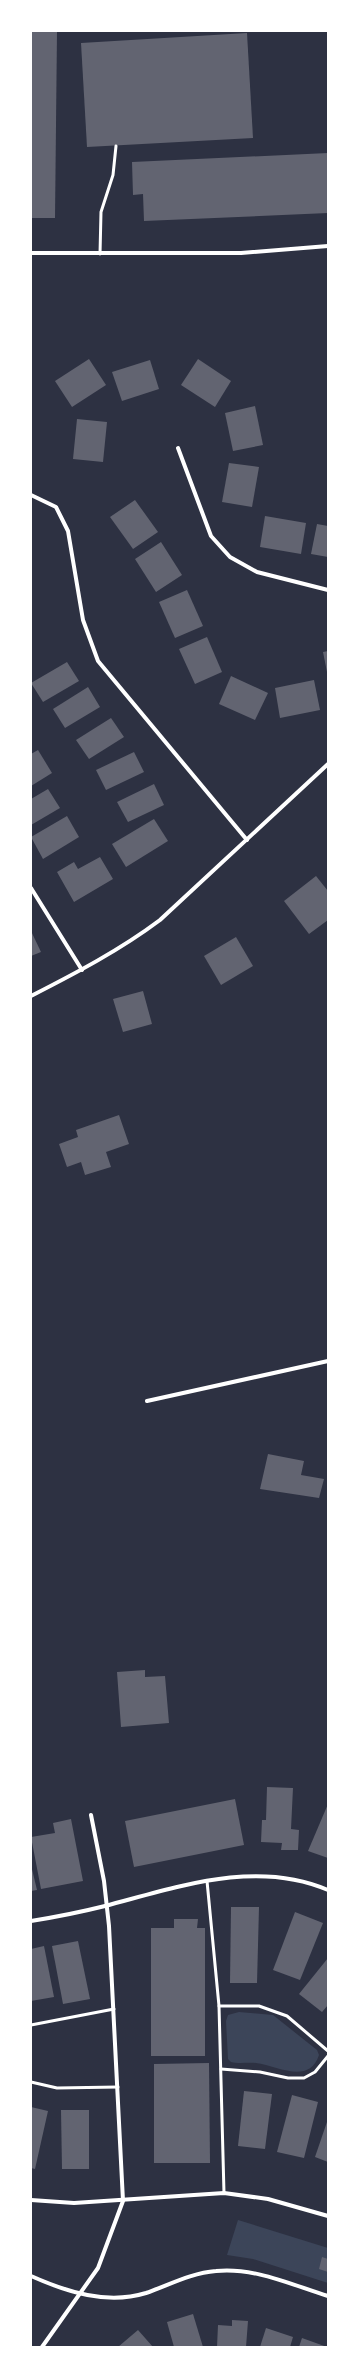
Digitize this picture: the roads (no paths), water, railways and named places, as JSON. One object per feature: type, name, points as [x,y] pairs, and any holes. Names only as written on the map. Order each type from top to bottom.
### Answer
[{"type":"street","points":[[31,253],[241,253],[328,246]]},
{"type":"street","points":[[178,448],[211,536],[230,557],[257,572],[328,590]]},
{"type":"street","points":[[31,495],[56,507],[68,531],[83,620],[98,661],[246,840]]},
{"type":"street","points":[[31,996],[82,970],[130,942],[160,920],[328,764]]},
{"type":"street","points":[[31,888],[82,970]]},
{"type":"street","points":[[147,1402],[328,1361]]},
{"type":"street","points":[[42,2347],[82,2293],[98,2268],[123,2201],[115,2009],[106,1906],[91,1816]]},
{"type":"street","points":[[31,1922],[106,1906],[207,1881],[253,1875],[274,1875],[314,1884],[328,1890]]},
{"type":"street","points":[[31,2200],[48,2203],[123,2201],[224,2193],[268,2198],[328,2216]]},
{"type":"street","points":[[31,2276],[64,2290],[109,2298],[129,2297],[196,2274],[237,2270],[257,2274],[328,2296]]},
{"type":"lane","points":[[100,254],[101,212],[113,175],[116,146]]},
{"type":"lane","points":[[207,1881],[219,2006],[224,2193]]},
{"type":"lane","points":[[219,2006],[259,2006],[287,2016],[328,2051]]},
{"type":"lane","points":[[31,2025],[115,2009]]},
{"type":"lane","points":[[221,2069],[260,2072],[288,2078],[304,2078],[315,2072],[328,2056]]},
{"type":"lane","points":[[31,2082],[57,2088],[118,2087]]}]
